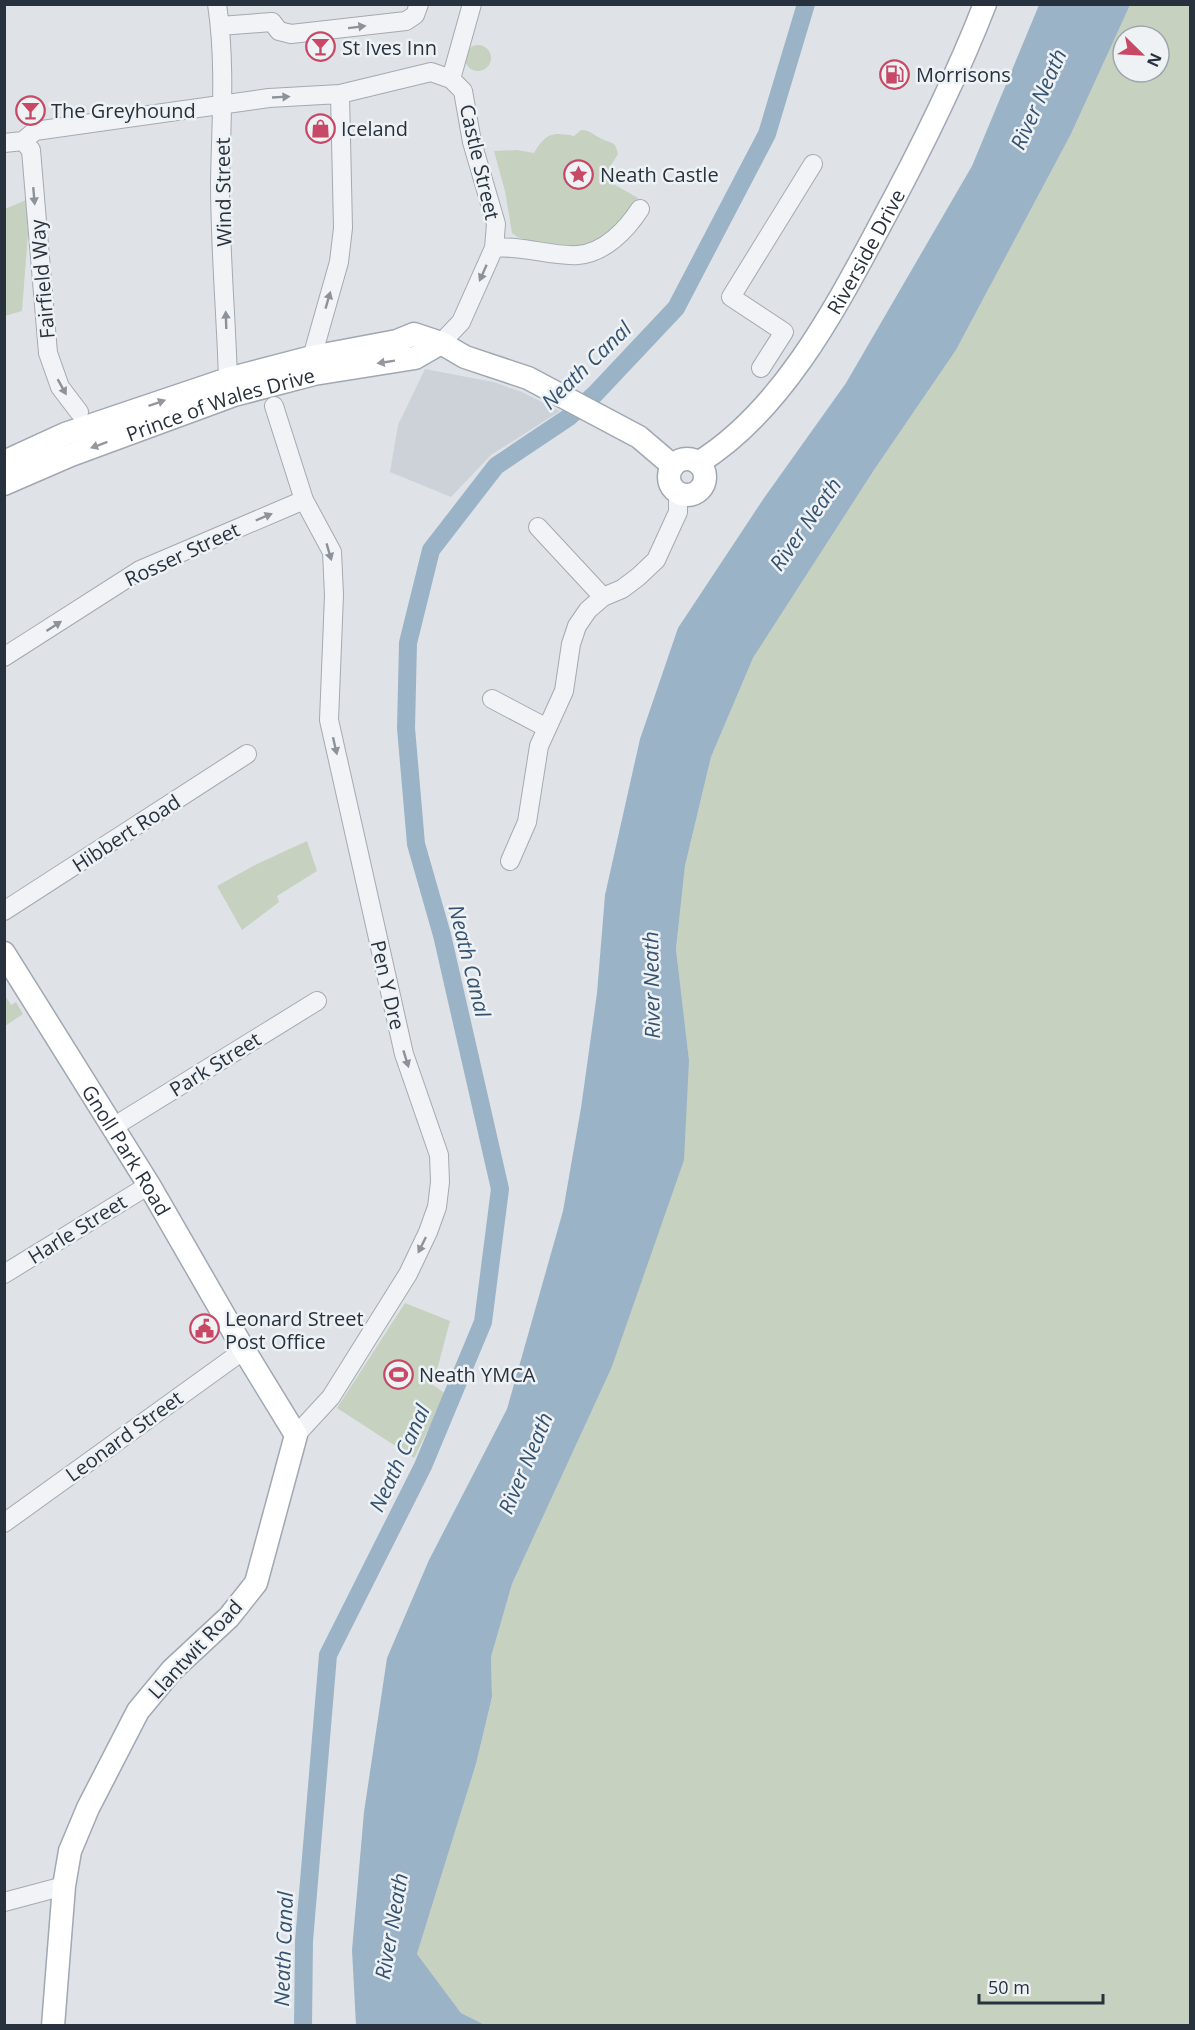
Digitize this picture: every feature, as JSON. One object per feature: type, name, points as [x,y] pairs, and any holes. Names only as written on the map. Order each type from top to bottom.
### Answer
[{"type":"main road","name":"Riverside Drive","points":[[673,466],[687,459],[698,463],[722,448],[761,412],[797,363],[832,310],[920,149],[985,4]]},
{"type":"main road","name":"Prince of Wales Drive","points":[[4,462],[65,434],[228,379],[312,357],[398,341],[414,334],[441,344],[465,357],[528,378],[576,402],[639,437],[673,466]]},
{"type":"main road","name":"Prince of Wales Drive","points":[[4,484],[71,454],[234,395],[314,374],[415,358],[441,344]]},
{"type":"main road","points":[[673,466],[669,477],[670,483],[678,493],[690,495],[700,489],[705,478],[698,463]]},
{"type":"main road","name":"Gnoll Park Road","points":[[4,953],[149,1185],[244,1350]]},
{"type":"main road","points":[[244,1350],[296,1435]]},
{"type":"main road","name":"Llantwit Road","points":[[53,2025],[64,1886],[70,1851],[88,1808],[138,1711],[172,1670],[229,1617],[256,1583],[296,1435]]},
{"type":"street","name":"Wind Street","points":[[217,4],[223,104],[220,184],[228,379]]},
{"type":"street","points":[[220,26],[272,22],[279,31],[291,34],[406,21],[415,15],[419,4]]},
{"type":"street","points":[[4,143],[23,141],[35,131],[269,98],[340,94],[431,72],[451,79],[472,4]]},
{"type":"street","name":"Castle Street","points":[[441,344],[461,322],[494,248],[496,224],[472,142],[463,91],[451,79]]},
{"type":"street","points":[[312,357],[339,262],[343,228],[340,94]]},
{"type":"street","name":"Fairfield Way","points":[[23,141],[31,150],[48,353],[60,387],[79,412]]},
{"type":"street","points":[[761,368],[784,332],[731,297],[813,164]]},
{"type":"street","points":[[494,248],[512,246],[578,255],[596,251],[629,226],[640,209]]},
{"type":"street","name":"Pen Y Dre","points":[[274,406],[304,500],[332,552],[334,595],[329,720],[404,1054],[439,1155],[440,1182],[434,1215],[408,1274],[331,1397],[296,1435]]},
{"type":"street","points":[[510,861],[527,822],[539,746],[564,691],[571,644],[577,626],[588,610],[603,597],[622,589],[638,578],[656,560],[678,512],[678,493]]},
{"type":"street","name":"Rosser Street","points":[[4,657],[140,570],[304,500]]},
{"type":"street","points":[[538,527],[603,597]]},
{"type":"street","points":[[492,699],[547,728]]},
{"type":"street","name":"Hibbert Road","points":[[4,911],[247,754]]},
{"type":"street","name":"Park Street","points":[[113,1127],[317,1001]]},
{"type":"street","name":"Harle Street","points":[[4,1274],[149,1185]]},
{"type":"street","name":"Leonard Street","points":[[4,1523],[244,1350]]},
{"type":"street","points":[[4,1902],[64,1886]]},
{"type":"shaded area","points":[[425,369],[493,382],[522,392],[560,411],[491,455],[451,497],[390,472],[398,425]]},
{"type":"green space","points":[[1130,5],[1190,5],[1190,2025],[485,2025],[461,2013],[417,1954],[476,1764],[492,1697],[491,1657],[512,1584],[611,1369],[689,1060],[676,949],[685,866],[711,757],[753,658],[874,470],[956,350],[1071,134],[1111,47],[1111,84],[1171,84],[1171,24],[1121,24]]},
{"type":"green space","points":[[478,45],[487,49],[491,58],[487,67],[478,71],[469,67],[465,58],[469,49]]},
{"type":"green space","points":[[581,130],[589,131],[614,144],[618,154],[603,178],[638,198],[613,231],[588,247],[564,249],[517,237],[512,233],[505,191],[494,151],[517,150],[534,153],[542,141],[550,136],[560,134],[574,136]]},
{"type":"green space","points":[[26,200],[28,234],[22,311],[5,316],[5,209]]},
{"type":"green space","points":[[307,841],[317,871],[277,896],[279,902],[242,930],[217,886]]},
{"type":"green space","points":[[5,995],[11,1005],[16,1002],[23,1014],[5,1026]]},
{"type":"green space","name":"Neath YMCA","points":[[405,1303],[450,1321],[433,1385],[446,1394],[414,1458],[337,1408]]},
{"type":"water","name":"River Neath","points":[[1039,5],[1130,5],[1121,24],[1111,24],[1111,47],[1071,134],[956,350],[874,470],[753,658],[711,757],[685,866],[676,949],[689,1060],[684,1160],[611,1369],[512,1584],[491,1657],[492,1697],[476,1764],[417,1954],[461,2013],[485,2025],[356,2025],[352,1950],[364,1812],[387,1658],[429,1560],[507,1409],[563,1211],[581,1108],[597,993],[605,895],[640,739],[678,628],[764,498],[846,383],[972,166]]},
{"type":"waterway","name":"Neath Canal","points":[[303,2026],[304,1941],[328,1655],[423,1466],[483,1322],[500,1189],[442,935],[416,844],[406,728],[408,643],[431,550],[496,466],[569,417],[595,394],[676,308],[767,134],[806,4]]},
{"type":"place","name":"St Ives Inn","points":[[321,47]]},
{"type":"place","name":"Morrisons","points":[[895,74]]},
{"type":"place","name":"The Greyhound","points":[[30,110]]},
{"type":"place","name":"Iceland","points":[[320,128]]},
{"type":"place","name":"Neath Castle","points":[[579,174]]},
{"type":"place","name":"Leonard Street Post Office","points":[[204,1329]]},
{"type":"place","name":"Neath YMCA","points":[[398,1374]]}]
